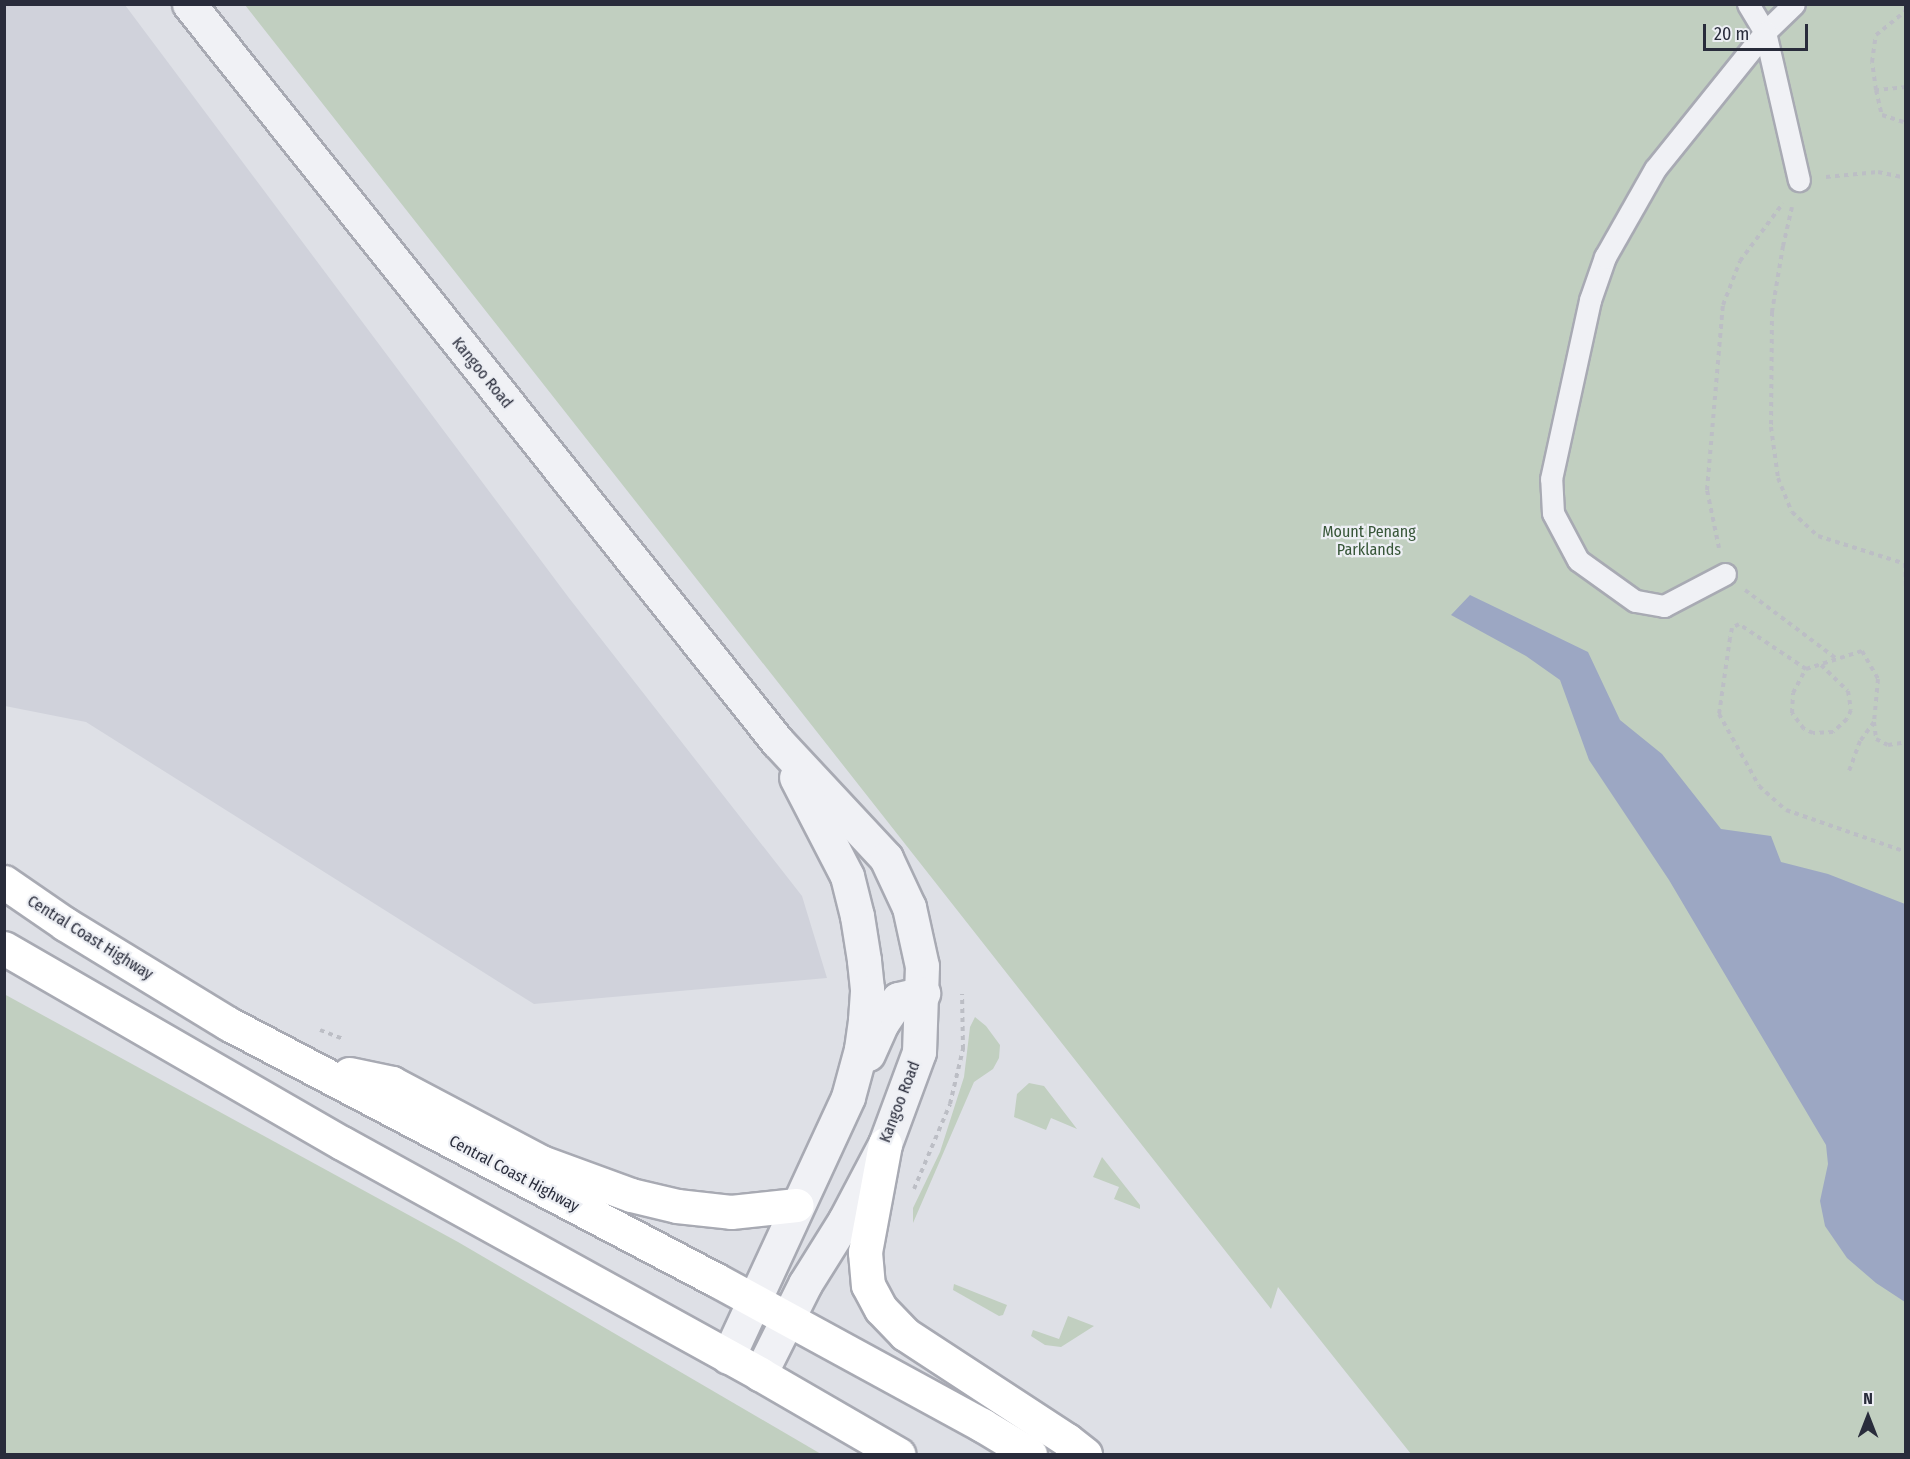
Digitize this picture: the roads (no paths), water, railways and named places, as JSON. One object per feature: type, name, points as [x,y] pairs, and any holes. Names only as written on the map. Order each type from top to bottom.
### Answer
[{"type":"highway","name":"Central Coast Highway","points":[[4,882],[65,924],[229,1024],[787,1319],[982,1425],[1030,1455]]},
{"type":"highway","points":[[4,948],[342,1143],[760,1374],[898,1455]]},
{"type":"highway","points":[[306,1064],[392,1083],[541,1162],[632,1195],[677,1206],[731,1212],[797,1205]]},
{"type":"highway","points":[[885,1144],[865,1252],[868,1285],[881,1309],[904,1334],[1067,1440],[1085,1455]]},
{"type":"street","name":"Kangoo Road","points":[[189,4],[777,741],[886,858],[909,907],[922,966],[919,1052],[885,1144],[787,1319],[760,1374]]},
{"type":"street","name":"Kangoo Road","points":[[728,1357],[848,1096],[861,1049],[865,1020],[867,989],[864,960],[857,916],[846,876],[777,741]]},
{"type":"street","points":[[864,960],[894,980],[922,993]]},
{"type":"street","points":[[848,1096],[882,1023],[898,999],[922,993]]},
{"type":"lane","points":[[1748,4],[1765,32],[1799,180]]},
{"type":"lane","points":[[1725,574],[1664,606],[1635,601],[1578,560],[1553,513],[1551,479],[1590,300],[1605,257],[1655,169],[1765,32],[1794,4]]},
{"type":"water","points":[[1470,595],[1588,652],[1620,720],[1662,754],[1721,829],[1771,836],[1781,862],[1828,874],[1905,904],[1905,1302],[1876,1283],[1847,1258],[1825,1226],[1820,1201],[1828,1164],[1826,1145],[1669,880],[1589,760],[1560,680],[1526,656],[1451,615]]},
{"type":"park label","name":"Mount Penang Parklands","points":[[1369,541]]}]
